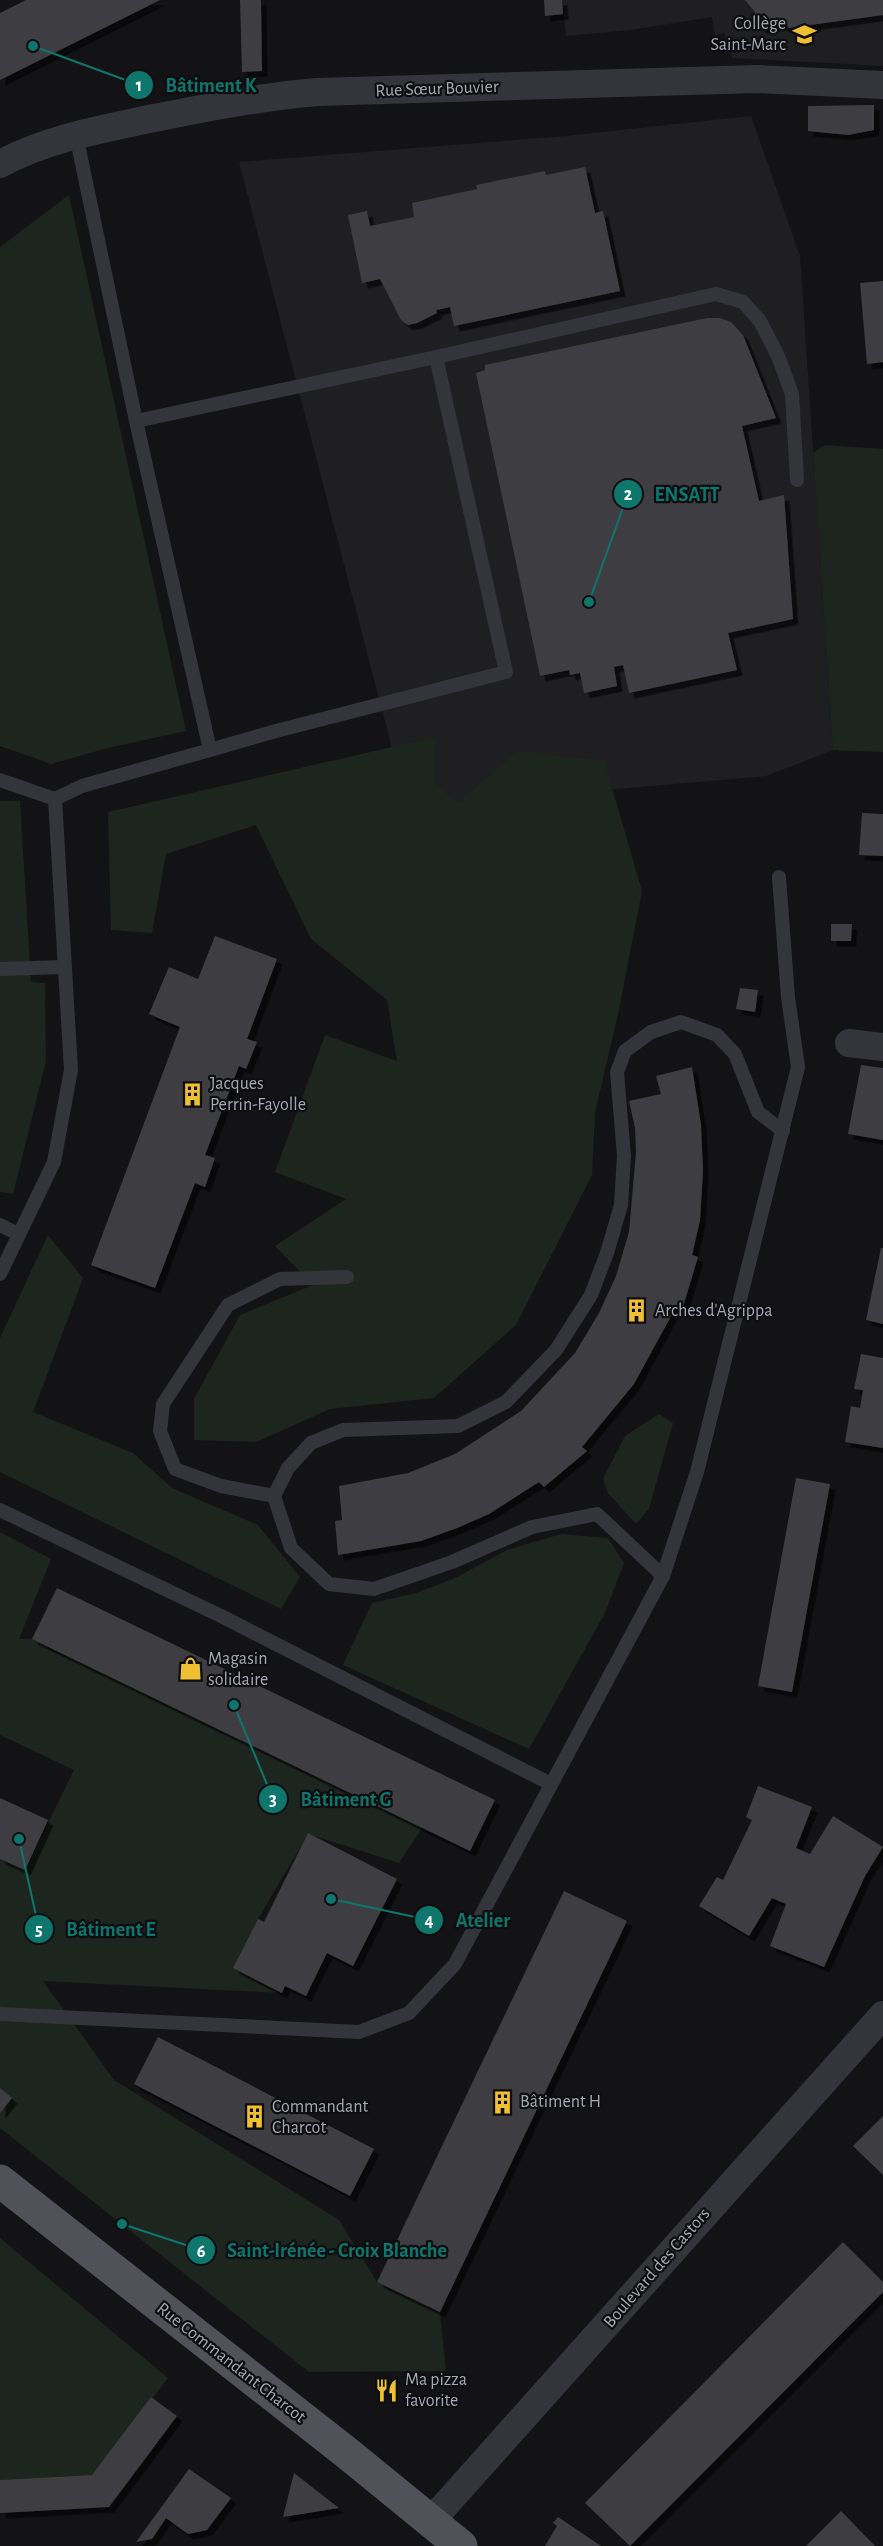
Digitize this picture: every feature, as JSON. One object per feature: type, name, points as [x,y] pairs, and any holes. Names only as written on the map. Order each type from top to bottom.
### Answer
[{"type":"main road","name":"Rue Commandant Charcot","points":[[0,2181],[461,2546]]},
{"type":"street","name":"Rue Sœur Bouvier","points":[[0,164],[20,153],[76,135],[258,97],[316,92],[757,79],[883,85]]},
{"type":"street","points":[[849,1043],[883,1047]]},
{"type":"street","name":"Boulevard des Castors","points":[[431,2521],[883,2015]]},
{"type":"lane","points":[[76,135],[136,421],[210,750]]},
{"type":"lane","points":[[136,421],[716,294],[743,302],[760,321],[774,347],[792,394],[797,480]]},
{"type":"lane","points":[[0,780],[55,800],[82,786],[276,731],[506,672],[436,357]]},
{"type":"lane","points":[[0,1274],[54,1162],[71,1070],[55,800]]},
{"type":"lane","points":[[0,2014],[358,2032],[409,2013],[455,1964],[663,1576],[697,1472],[798,1067],[788,997],[779,877]]},
{"type":"lane","points":[[0,969],[64,967]]},
{"type":"lane","points":[[663,1576],[597,1514],[532,1527],[452,1562],[374,1589],[329,1584],[291,1548],[274,1496],[288,1468],[311,1443],[343,1430],[458,1426],[506,1402],[556,1350],[591,1295],[607,1253],[621,1205],[624,1156],[617,1072],[625,1051],[651,1032],[681,1022],[717,1035],[735,1054],[758,1112],[783,1131]]},
{"type":"lane","points":[[0,1225],[18,1234]]},
{"type":"lane","points":[[274,1496],[221,1486],[176,1469],[160,1431],[163,1404],[228,1305],[280,1280],[347,1277]]},
{"type":"lane","points":[[0,1510],[223,1617],[551,1784]]},
{"type":"shaded area","name":"Collège Saint-Marc","points":[[562,0],[883,0],[883,66],[732,58],[724,33],[715,36],[712,17],[631,30],[566,36]]},
{"type":"shaded area","points":[[751,116],[800,256],[833,750],[766,776],[458,803],[406,802],[239,162],[565,136]]},
{"type":"shaded area","points":[[69,195],[186,731],[108,748],[51,764],[0,746],[0,247]]},
{"type":"shaded area","points":[[825,445],[883,449],[883,752],[833,750],[813,453]]},
{"type":"shaded area","points":[[436,737],[435,785],[459,802],[517,752],[604,760],[642,891],[619,1010],[595,1113],[592,1175],[516,1325],[434,1398],[330,1409],[256,1442],[194,1440],[194,1399],[240,1315],[313,1285],[275,1246],[346,1199],[275,1172],[325,1035],[397,1061],[387,1000],[311,939],[256,825],[166,854],[152,933],[111,930],[108,812]]},
{"type":"shaded area","points":[[0,801],[20,801],[31,982],[45,983],[46,1061],[13,1194],[0,1192]]},
{"type":"shaded area","points":[[48,1235],[83,1278],[33,1412],[133,1453],[172,1488],[258,1525],[300,1577],[281,1609],[0,1472],[0,1338]]},
{"type":"shaded area","points":[[659,1414],[673,1423],[649,1509],[636,1524],[608,1493],[603,1479],[625,1436]]},
{"type":"shaded area","points":[[0,1532],[51,1559],[19,1639],[33,1639],[422,1828],[399,1863],[308,1834],[258,1919],[233,1968],[282,1993],[43,1981],[114,2080],[339,2220],[377,2282],[440,2312],[446,2371],[309,2372],[0,2128],[0,1859],[25,1870],[74,1770],[0,1735]]},
{"type":"shaded area","points":[[561,1534],[608,1538],[624,1563],[605,1613],[529,1749],[343,1665],[372,1603],[416,1593],[455,1578],[507,1550]]},
{"type":"shaded area","points":[[0,2238],[168,2378],[92,2475],[0,2480]]},
{"type":"building","points":[[26,0],[160,0],[0,80],[0,13]]},
{"type":"building","points":[[240,0],[261,0],[262,71],[242,72]]},
{"type":"building","points":[[544,0],[562,0],[563,14],[545,16]]},
{"type":"building","points":[[745,0],[883,0],[883,15],[788,28],[787,24],[762,28],[755,24],[755,12]]},
{"type":"building","points":[[874,105],[874,130],[848,135],[808,131],[808,106]]},
{"type":"building","points":[[585,167],[595,213],[603,211],[620,291],[454,326],[450,307],[436,310],[437,313],[408,325],[401,320],[380,279],[362,283],[348,215],[367,211],[370,226],[414,217],[412,203],[477,189],[476,185],[545,171],[546,175]]},
{"type":"building","points":[[883,281],[883,362],[867,364],[860,283]]},
{"type":"building","points":[[707,318],[720,318],[731,322],[743,335],[776,418],[742,426],[759,501],[784,495],[793,619],[728,633],[737,670],[629,693],[623,665],[614,667],[617,686],[584,693],[580,673],[570,675],[569,670],[540,676],[476,373],[485,370],[485,365]]},
{"type":"building","points":[[862,813],[883,814],[883,856],[859,855]]},
{"type":"building","points":[[831,924],[852,924],[851,941],[831,941]]},
{"type":"building","name":"Jacques Perrin-Fayolle","points":[[215,936],[277,959],[247,1039],[257,1042],[246,1069],[239,1066],[205,1155],[215,1158],[205,1187],[195,1183],[155,1288],[91,1265],[180,1027],[149,1014],[169,967],[198,979]]},
{"type":"building","points":[[740,988],[758,990],[755,1012],[736,1009]]},
{"type":"building","points":[[861,1065],[883,1068],[883,1140],[848,1134]]},
{"type":"building","name":"Arches d'Agrippa","points":[[692,1067],[701,1125],[703,1171],[700,1220],[692,1255],[698,1257],[682,1310],[676,1307],[634,1384],[582,1447],[587,1451],[544,1487],[539,1482],[489,1514],[457,1528],[421,1541],[338,1555],[335,1521],[342,1520],[339,1486],[408,1473],[455,1454],[521,1411],[575,1353],[599,1313],[616,1276],[629,1232],[636,1152],[635,1128],[629,1101],[661,1094],[656,1076]]},
{"type":"building","points":[[881,1248],[883,1248],[883,1324],[866,1320]]},
{"type":"building","points":[[861,1354],[883,1358],[883,1448],[845,1442],[851,1406],[860,1408],[863,1390],[854,1389]]},
{"type":"building","points":[[796,1478],[830,1484],[792,1692],[758,1686]]},
{"type":"building","points":[[57,1588],[495,1800],[470,1851],[32,1639]]},
{"type":"building","points":[[758,1786],[812,1807],[796,1848],[810,1854],[833,1816],[883,1847],[865,1876],[824,1967],[770,1946],[786,1904],[772,1898],[749,1936],[699,1906],[717,1877],[723,1880],[752,1820],[746,1817]]},
{"type":"building","points":[[0,1798],[48,1820],[25,1870],[0,1859]]},
{"type":"building","points":[[308,1833],[397,1879],[353,1966],[327,1953],[306,1996],[285,1986],[282,1993],[233,1968],[258,1919],[264,1922]]},
{"type":"building","name":"Bâtiment H","points":[[564,1891],[627,1921],[440,2312],[377,2282]]},
{"type":"building","name":"Commandant Charcot","points":[[158,2037],[374,2149],[350,2196],[134,2084]]},
{"type":"building","points":[[0,2088],[12,2098],[0,2113]]},
{"type":"building","points":[[883,2116],[883,2175],[853,2146]]},
{"type":"building","points":[[843,2242],[883,2282],[883,2292],[630,2546],[585,2503]]},
{"type":"building","points":[[151,2397],[177,2416],[109,2507],[0,2513],[0,2480],[92,2475]]},
{"type":"building","points":[[189,2469],[231,2498],[207,2530],[188,2534],[166,2518],[152,2539],[136,2542]]},
{"type":"building","points":[[294,2473],[339,2508],[283,2517]]},
{"type":"building","points":[[841,2511],[875,2546],[806,2546]]},
{"type":"building","points":[[558,2517],[601,2546],[545,2546],[557,2526],[553,2523]]},
{"type":"place","name":"Collège Saint-Marc","points":[[804,34]]},
{"type":"place","name":"Bâtiment K","points":[[33,46]]},
{"type":"place","name":"ENSATT","points":[[589,602]]},
{"type":"place","name":"Jacques Perrin-Fayolle","points":[[192,1094]]},
{"type":"place","name":"Arches d'Agrippa","points":[[637,1311]]},
{"type":"place","name":"Magasin solidaire","points":[[190,1669]]},
{"type":"place","name":"Bâtiment G","points":[[234,1705]]},
{"type":"place","name":"Bâtiment E","points":[[19,1839]]},
{"type":"place","name":"Atelier","points":[[331,1899]]},
{"type":"place","name":"Bâtiment H","points":[[502,2102]]},
{"type":"place","name":"Commandant Charcot","points":[[254,2117]]},
{"type":"place","name":"Saint-Irénée - Croix Blanche","points":[[122,2224]]},
{"type":"place","name":"Ma pizza favorite","points":[[387,2390]]}]
